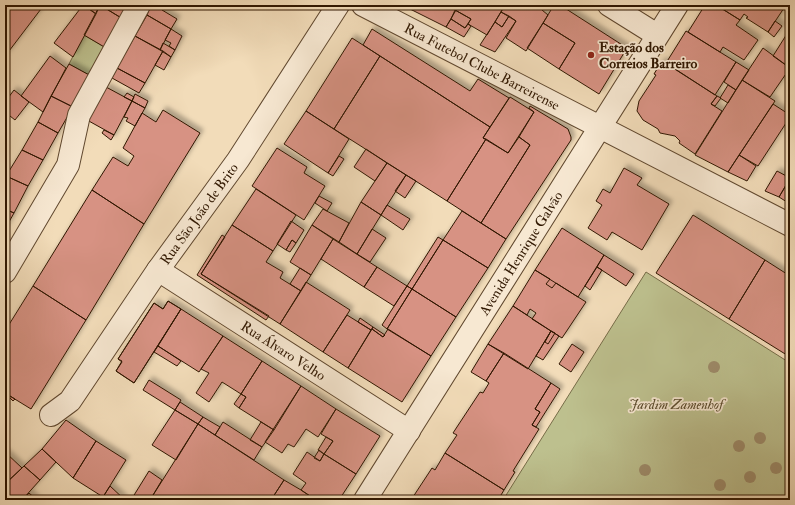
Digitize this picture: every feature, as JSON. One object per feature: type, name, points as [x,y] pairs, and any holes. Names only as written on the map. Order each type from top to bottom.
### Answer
[{"type":"street","points":[[5,272],[68,165],[79,115],[139,5]]},
{"type":"street","name":"Rua São João de Brito","points":[[51,415],[70,401],[158,270],[238,160],[338,5]]},
{"type":"street","name":"Rua Futebol Clube Barreirense","points":[[363,5],[790,225]]},
{"type":"street","points":[[610,5],[658,35]]},
{"type":"street","name":"Avenida Henrique Galvão","points":[[365,500],[677,5]]},
{"type":"street","name":"Rua Álvaro Velho","points":[[158,270],[409,431]]},
{"type":"green space","points":[[84,35],[106,48],[91,76],[69,64]]},
{"type":"green space","name":"Jardim Zamenhof","points":[[646,272],[790,363],[790,500],[503,500]]},
{"type":"building","points":[[5,5],[44,5],[6,55],[5,54]]},
{"type":"building","points":[[83,5],[96,14],[73,57],[54,43]]},
{"type":"building","points":[[85,5],[100,5],[96,14]]},
{"type":"building","points":[[100,5],[123,19],[106,48],[84,35]]},
{"type":"building","points":[[100,5],[130,5],[123,19]]},
{"type":"building","points":[[151,5],[164,5],[162,10],[177,19],[171,29],[147,15]]},
{"type":"building","points":[[402,5],[412,5],[410,9]]},
{"type":"building","points":[[412,5],[459,5],[446,27],[410,9]]},
{"type":"building","points":[[459,5],[505,5],[487,35],[468,24],[471,19],[455,10]]},
{"type":"building","points":[[505,5],[545,5],[542,10],[548,15],[526,51],[506,38],[516,21],[501,12]]},
{"type":"building","name":"Estação dos Correios Barreiro","points":[[554,5],[560,5],[627,48],[599,94],[559,69],[575,43],[543,23]]},
{"type":"building","points":[[705,5],[716,5],[740,20],[736,25],[758,40],[744,60],[723,47],[720,52],[688,32]]},
{"type":"building","points":[[716,5],[786,5],[768,32],[746,18],[748,17],[744,14],[740,20]]},
{"type":"building","points":[[455,10],[471,19],[465,28],[451,19]]},
{"type":"building","points":[[501,12],[509,16],[502,27],[495,22]]},
{"type":"building","points":[[147,15],[171,29],[160,50],[135,36]]},
{"type":"building","points":[[509,16],[516,21],[495,52],[480,45],[495,22],[502,27]]},
{"type":"building","points":[[451,19],[465,28],[468,24],[471,26],[464,37],[446,27]]},
{"type":"building","points":[[775,21],[782,26],[774,37],[768,32]]},
{"type":"building","points":[[543,23],[575,43],[559,69],[527,48]]},
{"type":"building","points":[[171,29],[182,36],[175,50],[169,46],[171,43],[165,40]]},
{"type":"building","points":[[372,29],[470,91],[478,79],[509,98],[490,127],[363,45]]},
{"type":"building","points":[[790,29],[790,68],[773,56]]},
{"type":"building","points":[[686,31],[736,62],[715,95],[666,63]]},
{"type":"building","points":[[135,36],[163,51],[145,83],[117,68]]},
{"type":"building","points":[[352,38],[380,56],[334,129],[306,111]]},
{"type":"building","points":[[163,43],[175,50],[171,57],[160,50]]},
{"type":"building","points":[[763,48],[790,68],[770,97],[742,80]]},
{"type":"building","points":[[163,51],[171,57],[164,70],[155,65]]},
{"type":"building","points":[[50,56],[66,68],[43,112],[21,96]]},
{"type":"building","points":[[380,56],[490,127],[483,138],[486,139],[447,201],[334,129]]},
{"type":"building","points":[[662,61],[717,96],[711,104],[722,111],[695,154],[679,143],[680,141],[675,136],[660,133],[658,129],[643,120],[637,111],[639,101],[656,75],[654,74]]},
{"type":"building","points":[[736,62],[749,70],[736,90],[724,82]]},
{"type":"building","points":[[69,64],[91,76],[73,107],[51,96]]},
{"type":"building","points":[[117,68],[145,83],[139,93],[112,78]]},
{"type":"building","points":[[742,80],[775,101],[728,172],[695,155]]},
{"type":"building","points":[[728,85],[736,90],[728,103],[720,98]]},
{"type":"building","points":[[106,87],[132,101],[114,135],[87,120]]},
{"type":"building","points":[[14,90],[29,102],[15,120],[5,112],[5,102]]},
{"type":"building","points":[[127,93],[134,97],[132,101],[124,97]]},
{"type":"building","points":[[135,94],[148,101],[145,108],[132,101]]},
{"type":"building","points":[[51,96],[73,107],[58,133],[38,122]]},
{"type":"building","points":[[717,96],[721,98],[715,106],[711,104]]},
{"type":"building","points":[[510,97],[534,112],[508,153],[483,138]]},
{"type":"building","points":[[132,101],[145,108],[135,126],[126,121],[128,118],[124,117]]},
{"type":"building","points":[[773,104],[790,115],[790,117],[758,166],[739,155]]},
{"type":"building","points":[[530,106],[568,129],[571,140],[506,239],[481,223],[530,145],[519,137],[534,112],[529,108]]},
{"type":"building","points":[[163,110],[200,133],[144,224],[92,190],[113,157],[128,166],[134,156],[123,148],[142,113],[156,122]]},
{"type":"building","points":[[306,111],[349,139],[328,173],[284,144]]},
{"type":"building","points":[[38,122],[58,133],[43,160],[22,150]]},
{"type":"building","points":[[104,130],[114,135],[111,140],[102,133]]},
{"type":"building","points":[[519,137],[530,145],[481,223],[447,201],[486,139],[508,153]]},
{"type":"building","points":[[277,148],[307,167],[304,173],[325,186],[304,220],[252,186]]},
{"type":"building","points":[[366,149],[387,163],[375,181],[354,167]]},
{"type":"building","points":[[22,150],[43,160],[28,186],[6,176]]},
{"type":"building","points":[[739,155],[756,166],[747,181],[728,172]]},
{"type":"building","points":[[339,156],[344,159],[333,176],[328,173]]},
{"type":"building","points":[[387,163],[406,175],[381,215],[361,202]]},
{"type":"building","points":[[624,168],[642,178],[637,185],[669,204],[642,250],[612,232],[607,240],[588,228],[602,205],[596,201],[603,189],[610,193]]},
{"type":"building","points":[[790,169],[790,178],[786,176]]},
{"type":"building","points":[[777,171],[790,178],[779,197],[765,191]]},
{"type":"building","points":[[406,175],[416,181],[405,198],[395,191]]},
{"type":"building","points":[[6,176],[28,186],[14,213],[5,209]]},
{"type":"building","points":[[790,179],[790,204],[779,197]]},
{"type":"building","points":[[256,189],[296,215],[273,251],[232,225]]},
{"type":"building","points":[[92,190],[144,224],[86,320],[33,286]]},
{"type":"building","points":[[319,196],[332,203],[327,211],[315,203]]},
{"type":"building","points":[[361,202],[381,215],[357,254],[339,242]]},
{"type":"building","points":[[387,205],[410,219],[403,230],[381,215]]},
{"type":"building","points":[[5,209],[14,213],[5,229]]},
{"type":"building","points":[[323,209],[349,223],[339,242],[312,225]]},
{"type":"building","points":[[462,211],[506,239],[488,268],[443,240]]},
{"type":"building","points":[[693,215],[765,260],[729,319],[656,273]]},
{"type":"building","points":[[291,221],[304,230],[296,243],[292,240],[286,250],[277,244]]},
{"type":"building","points":[[232,225],[273,251],[266,262],[283,272],[280,278],[301,291],[280,324],[201,274]]},
{"type":"building","points":[[312,225],[333,239],[311,275],[290,262]]},
{"type":"building","points":[[562,228],[604,255],[578,297],[556,283],[552,288],[546,284],[550,279],[535,270]]},
{"type":"building","points":[[372,229],[386,238],[370,262],[357,254]]},
{"type":"building","points":[[222,235],[225,237],[201,274],[269,316],[266,320],[197,275]]},
{"type":"building","points":[[438,237],[443,240],[412,289],[407,286]]},
{"type":"building","points":[[333,239],[377,267],[364,287],[321,259]]},
{"type":"building","points":[[292,240],[296,243],[290,252],[286,250]]},
{"type":"building","points":[[443,240],[488,268],[456,317],[412,289]]},
{"type":"building","points":[[604,255],[634,274],[626,286],[597,267]]},
{"type":"building","points":[[765,260],[790,276],[790,357],[729,319]]},
{"type":"building","points":[[377,267],[407,286],[394,306],[364,287]]},
{"type":"building","points":[[597,267],[602,270],[590,290],[585,286]]},
{"type":"building","points":[[300,268],[311,275],[301,291],[290,284]]},
{"type":"building","points":[[535,270],[586,302],[562,338],[532,319],[536,313],[530,309],[527,315],[513,306]]},
{"type":"building","points":[[306,282],[350,310],[323,352],[280,324]]},
{"type":"building","points":[[33,286],[86,320],[31,409],[5,393],[5,331]]},
{"type":"building","points":[[407,286],[412,289],[387,329],[382,325]]},
{"type":"building","points":[[412,289],[456,317],[431,356],[387,329]]},
{"type":"building","points":[[168,301],[181,309],[134,383],[116,371],[122,361],[118,359],[154,303],[163,309]]},
{"type":"building","points":[[168,301],[181,309],[134,383],[116,371],[122,362],[118,359],[154,303],[163,309]]},
{"type":"building","points":[[513,306],[551,331],[528,369],[488,344]]},
{"type":"building","points":[[181,309],[223,336],[199,372],[158,346]]},
{"type":"building","points":[[347,315],[371,330],[348,368],[323,352]]},
{"type":"building","points":[[360,318],[373,327],[371,330],[358,322]]},
{"type":"building","points":[[373,327],[385,335],[383,337],[372,329]]},
{"type":"building","points":[[372,329],[383,337],[388,329],[431,356],[402,402],[348,368]]},
{"type":"building","points":[[551,331],[559,336],[543,360],[536,356]]},
{"type":"building","points":[[551,331],[555,333],[548,344],[545,342]]},
{"type":"building","points":[[223,336],[262,361],[241,394],[222,382],[209,402],[196,393],[209,373],[201,369]]},
{"type":"building","points":[[488,344],[504,353],[486,381],[471,372]]},
{"type":"building","points":[[572,344],[584,352],[571,372],[559,364]]},
{"type":"building","points":[[158,346],[181,361],[177,366],[154,352]]},
{"type":"building","points":[[504,353],[551,383],[535,409],[540,412],[532,425],[539,429],[513,471],[515,472],[504,490],[445,453],[457,435],[453,433],[480,392],[483,393],[489,383],[486,381]]},
{"type":"building","points":[[262,361],[301,386],[274,430],[239,408],[246,397],[241,394]]},
{"type":"building","points":[[149,380],[181,400],[175,410],[143,390]]},
{"type":"building","points":[[551,383],[560,389],[536,427],[532,425],[540,412],[535,409]]},
{"type":"building","points":[[301,386],[336,409],[318,437],[306,429],[294,447],[288,444],[282,453],[265,442]]},
{"type":"building","points":[[5,393],[15,399],[13,401],[10,398],[5,403]]},
{"type":"building","points":[[241,394],[246,397],[239,408],[234,404]]},
{"type":"building","points":[[180,402],[203,417],[198,424],[175,410]]},
{"type":"building","points":[[336,409],[380,436],[356,474],[324,454],[333,441],[321,434]]},
{"type":"building","points":[[175,410],[198,424],[176,460],[152,445]]},
{"type":"building","points":[[203,417],[220,427],[215,435],[198,424]]},
{"type":"building","points":[[66,420],[96,441],[73,478],[42,449]]},
{"type":"building","points":[[223,422],[262,447],[254,460],[215,435]]},
{"type":"building","points":[[261,422],[274,430],[262,447],[250,440]]},
{"type":"building","points":[[198,424],[284,480],[271,500],[150,500]]},
{"type":"building","points":[[326,437],[333,441],[324,454],[318,450]]},
{"type":"building","points":[[96,441],[126,460],[103,497],[73,478]]},
{"type":"building","points":[[42,449],[56,462],[40,480],[24,466]]},
{"type":"building","points":[[319,450],[324,454],[320,461],[314,458]]},
{"type":"building","points":[[5,452],[22,468],[5,484]]},
{"type":"building","points":[[307,452],[320,461],[324,454],[356,474],[339,500],[316,500],[301,490],[306,483],[293,474]]},
{"type":"building","points":[[445,453],[504,490],[498,500],[411,500],[432,468],[435,470]]},
{"type":"building","points":[[24,466],[40,480],[22,500],[5,500],[5,484]]},
{"type":"building","points":[[149,471],[162,480],[150,500],[131,500]]},
{"type":"building","points":[[284,480],[301,490],[316,500],[271,500]]},
{"type":"building","points":[[110,486],[125,500],[106,500],[103,497]]},
{"type":"building","points":[[29,493],[37,500],[22,500]]},
{"type":"place","name":"Estação dos Correios Barreiro","points":[[591,55]]}]
